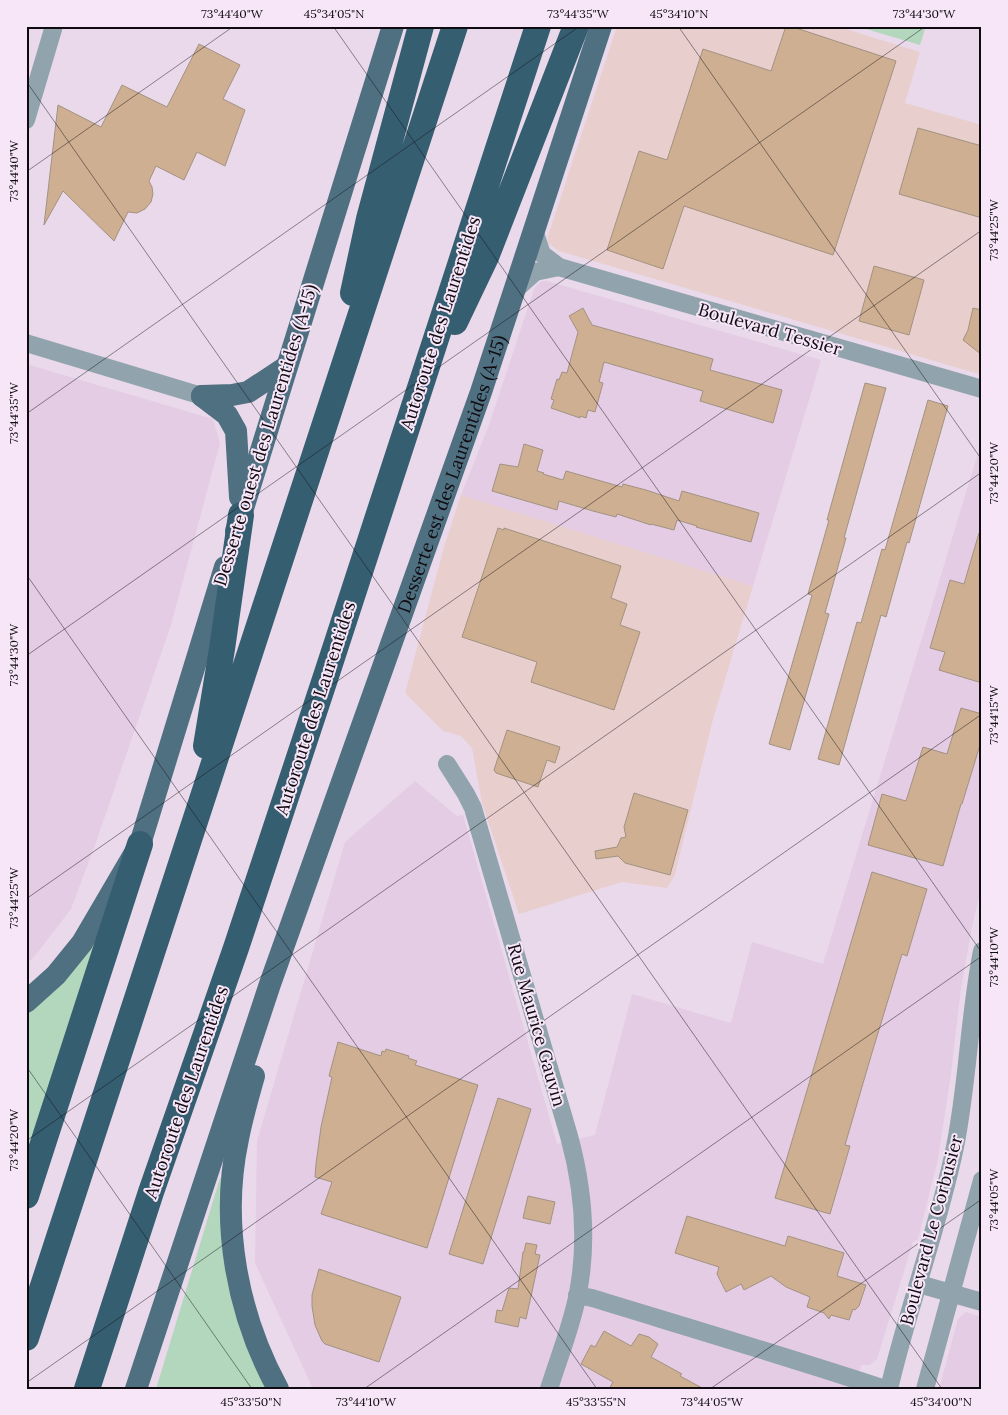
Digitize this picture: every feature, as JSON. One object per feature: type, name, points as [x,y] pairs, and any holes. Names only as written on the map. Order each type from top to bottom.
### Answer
[{"type":"highway","points":[[325,428],[369,220],[421,26]]},
{"type":"highway","points":[[26,1338],[456,26]]},
{"type":"highway","name":"Autoroute des Laurentides","points":[[87,1389],[151,1192],[236,948],[538,26]]},
{"type":"highway","points":[[414,406],[486,258],[576,26]]},
{"type":"highway","points":[[192,832],[222,649],[241,515]]},
{"type":"highway","points":[[26,1196],[140,844]]},
{"type":"main road","name":"Desserte ouest des Laurentides (A-15)","points":[[26,1002],[46,986],[66,965],[82,943],[140,844],[392,26]]},
{"type":"main road","name":"Desserte est des Laurentides (A-15)","points":[[293,920],[435,516],[481,392],[601,26]]},
{"type":"main road","points":[[202,396],[232,395],[248,392],[286,367]]},
{"type":"main road","points":[[202,396],[227,415],[236,431],[241,515]]},
{"type":"main road","points":[[136,1389],[293,920]]},
{"type":"main road","points":[[278,1389],[257,1345],[242,1297],[234,1254],[232,1193],[238,1139],[293,920]]},
{"type":"street","points":[[26,120],[54,26]]},
{"type":"street","name":"Boulevard Tessier","points":[[534,230],[542,254],[560,267],[982,389]]},
{"type":"street","name":"Boulevard Tessier","points":[[513,292],[535,272],[560,267]]},
{"type":"street","points":[[26,343],[202,396]]},
{"type":"street","name":"Rue Maurice Gauvin","points":[[447,764],[473,808],[573,1152],[581,1190],[583,1241],[577,1295],[550,1389]]},
{"type":"street","name":"Boulevard Le Corbusier","points":[[889,1389],[910,1306],[919,1284],[945,1190],[958,1130],[982,951]]},
{"type":"street","name":"Boulevard Le Corbusier","points":[[925,1389],[982,1180]]},
{"type":"street","points":[[919,1284],[982,1302]]},
{"type":"street","points":[[577,1295],[592,1298],[736,1344],[796,1360],[885,1389]]},
{"type":"shaded area","points":[[617,26],[836,26],[920,52],[905,103],[982,125],[982,375],[559,251],[548,243],[548,236]]},
{"type":"shaded area","points":[[541,281],[547,281],[821,360],[753,586],[461,495],[489,425],[534,289]]},
{"type":"shaded area","points":[[26,364],[213,419],[220,443],[171,625],[95,845],[71,909],[34,957],[26,964]]},
{"type":"shaded area","points":[[982,440],[982,884],[961,988],[951,1074],[938,1159],[918,1239],[913,1242],[877,1359],[870,1365],[861,1365],[856,1389],[313,1389],[255,1263],[257,1141],[345,842],[415,781],[457,816],[463,815],[557,1144],[595,1135],[632,994],[731,1023],[752,942],[823,964]]},
{"type":"shaded area","points":[[461,495],[753,586],[712,723],[675,875],[667,888],[622,882],[519,914],[482,803],[472,748],[461,736],[443,731],[405,693],[444,547]]},
{"type":"shaded area","points":[[966,1312],[982,1317],[982,1389],[939,1389],[958,1319]]},
{"type":"green space","points":[[856,26],[926,26],[920,45]]},
{"type":"green space","points":[[91,945],[96,947],[26,1160],[26,1009]]},
{"type":"green space","points":[[227,1177],[270,1389],[156,1389],[220,1178]]},
{"type":"building","points":[[786,26],[896,61],[833,255],[684,206],[663,269],[607,250],[639,151],[667,160],[703,49],[771,71]]},
{"type":"building","points":[[199,44],[240,65],[223,99],[245,110],[225,166],[197,152],[184,180],[156,166],[149,181],[153,194],[151,202],[145,209],[137,213],[128,212],[114,241],[63,191],[44,225],[58,105],[101,127],[122,85],[167,107]]},
{"type":"building","points":[[918,128],[982,146],[982,218],[899,194]]},
{"type":"building","points":[[874,266],[924,280],[909,335],[859,321]]},
{"type":"building","points":[[583,308],[592,325],[713,359],[710,370],[782,390],[773,423],[700,401],[703,391],[604,362],[599,382],[603,383],[595,412],[588,410],[586,418],[580,416],[580,418],[551,408],[554,400],[551,399],[557,379],[559,380],[562,372],[567,373],[578,332],[569,316]]},
{"type":"building","points":[[973,308],[982,310],[982,355],[963,340],[968,330]]},
{"type":"building","points":[[865,383],[886,388],[825,613],[829,614],[790,750],[769,744],[812,595],[808,594]]},
{"type":"building","points":[[928,400],[948,406],[886,617],[881,615],[839,765],[818,759],[857,622],[861,623],[882,549],[885,550]]},
{"type":"building","points":[[524,444],[543,450],[537,471],[563,480],[566,471],[622,487],[623,484],[646,490],[679,501],[682,491],[759,513],[751,542],[677,520],[674,530],[617,514],[616,517],[559,501],[557,510],[492,491],[500,464],[518,467]]},
{"type":"building","points":[[498,528],[504,530],[504,528],[621,566],[611,598],[627,604],[620,625],[640,632],[614,710],[531,682],[537,662],[462,637]]},
{"type":"building","points":[[979,533],[982,534],[982,683],[939,670],[945,652],[930,648],[950,580],[964,584]]},
{"type":"building","points":[[961,708],[982,714],[982,746],[980,745],[943,866],[868,845],[882,794],[906,801],[923,747],[947,754]]},
{"type":"building","points":[[507,730],[560,747],[555,763],[547,760],[538,787],[496,773],[494,770]]},
{"type":"building","points":[[634,793],[688,810],[670,875],[625,863],[618,856],[596,859],[595,851],[617,847],[621,838],[626,837],[624,827]]},
{"type":"building","points":[[872,872],[927,889],[907,956],[902,954],[871,1056],[845,1145],[850,1146],[830,1214],[775,1198]]},
{"type":"building","points":[[338,1042],[381,1056],[382,1051],[385,1052],[386,1049],[409,1056],[408,1058],[417,1061],[415,1065],[478,1085],[427,1248],[321,1214],[332,1182],[315,1177],[316,1164],[321,1127],[332,1077],[329,1076]]},
{"type":"building","points":[[498,1098],[531,1109],[483,1264],[449,1254]]},
{"type":"building","points":[[528,1196],[555,1202],[550,1224],[523,1218]]},
{"type":"building","points":[[687,1216],[785,1246],[788,1236],[844,1253],[837,1276],[866,1285],[859,1306],[855,1310],[853,1309],[849,1320],[831,1315],[829,1319],[824,1313],[807,1307],[810,1297],[786,1287],[771,1276],[744,1290],[741,1284],[726,1292],[717,1274],[719,1267],[675,1253]]},
{"type":"building","points":[[526,1243],[537,1245],[535,1254],[540,1255],[526,1319],[520,1317],[518,1327],[495,1322],[497,1310],[502,1311],[509,1288],[518,1289]]},
{"type":"building","points":[[319,1269],[401,1297],[379,1362],[325,1344],[322,1341],[315,1325],[312,1306],[312,1295]]},
{"type":"building","points":[[604,1331],[631,1346],[639,1334],[649,1337],[658,1344],[651,1357],[704,1389],[609,1389],[613,1382],[581,1364],[591,1345],[595,1347]]}]
